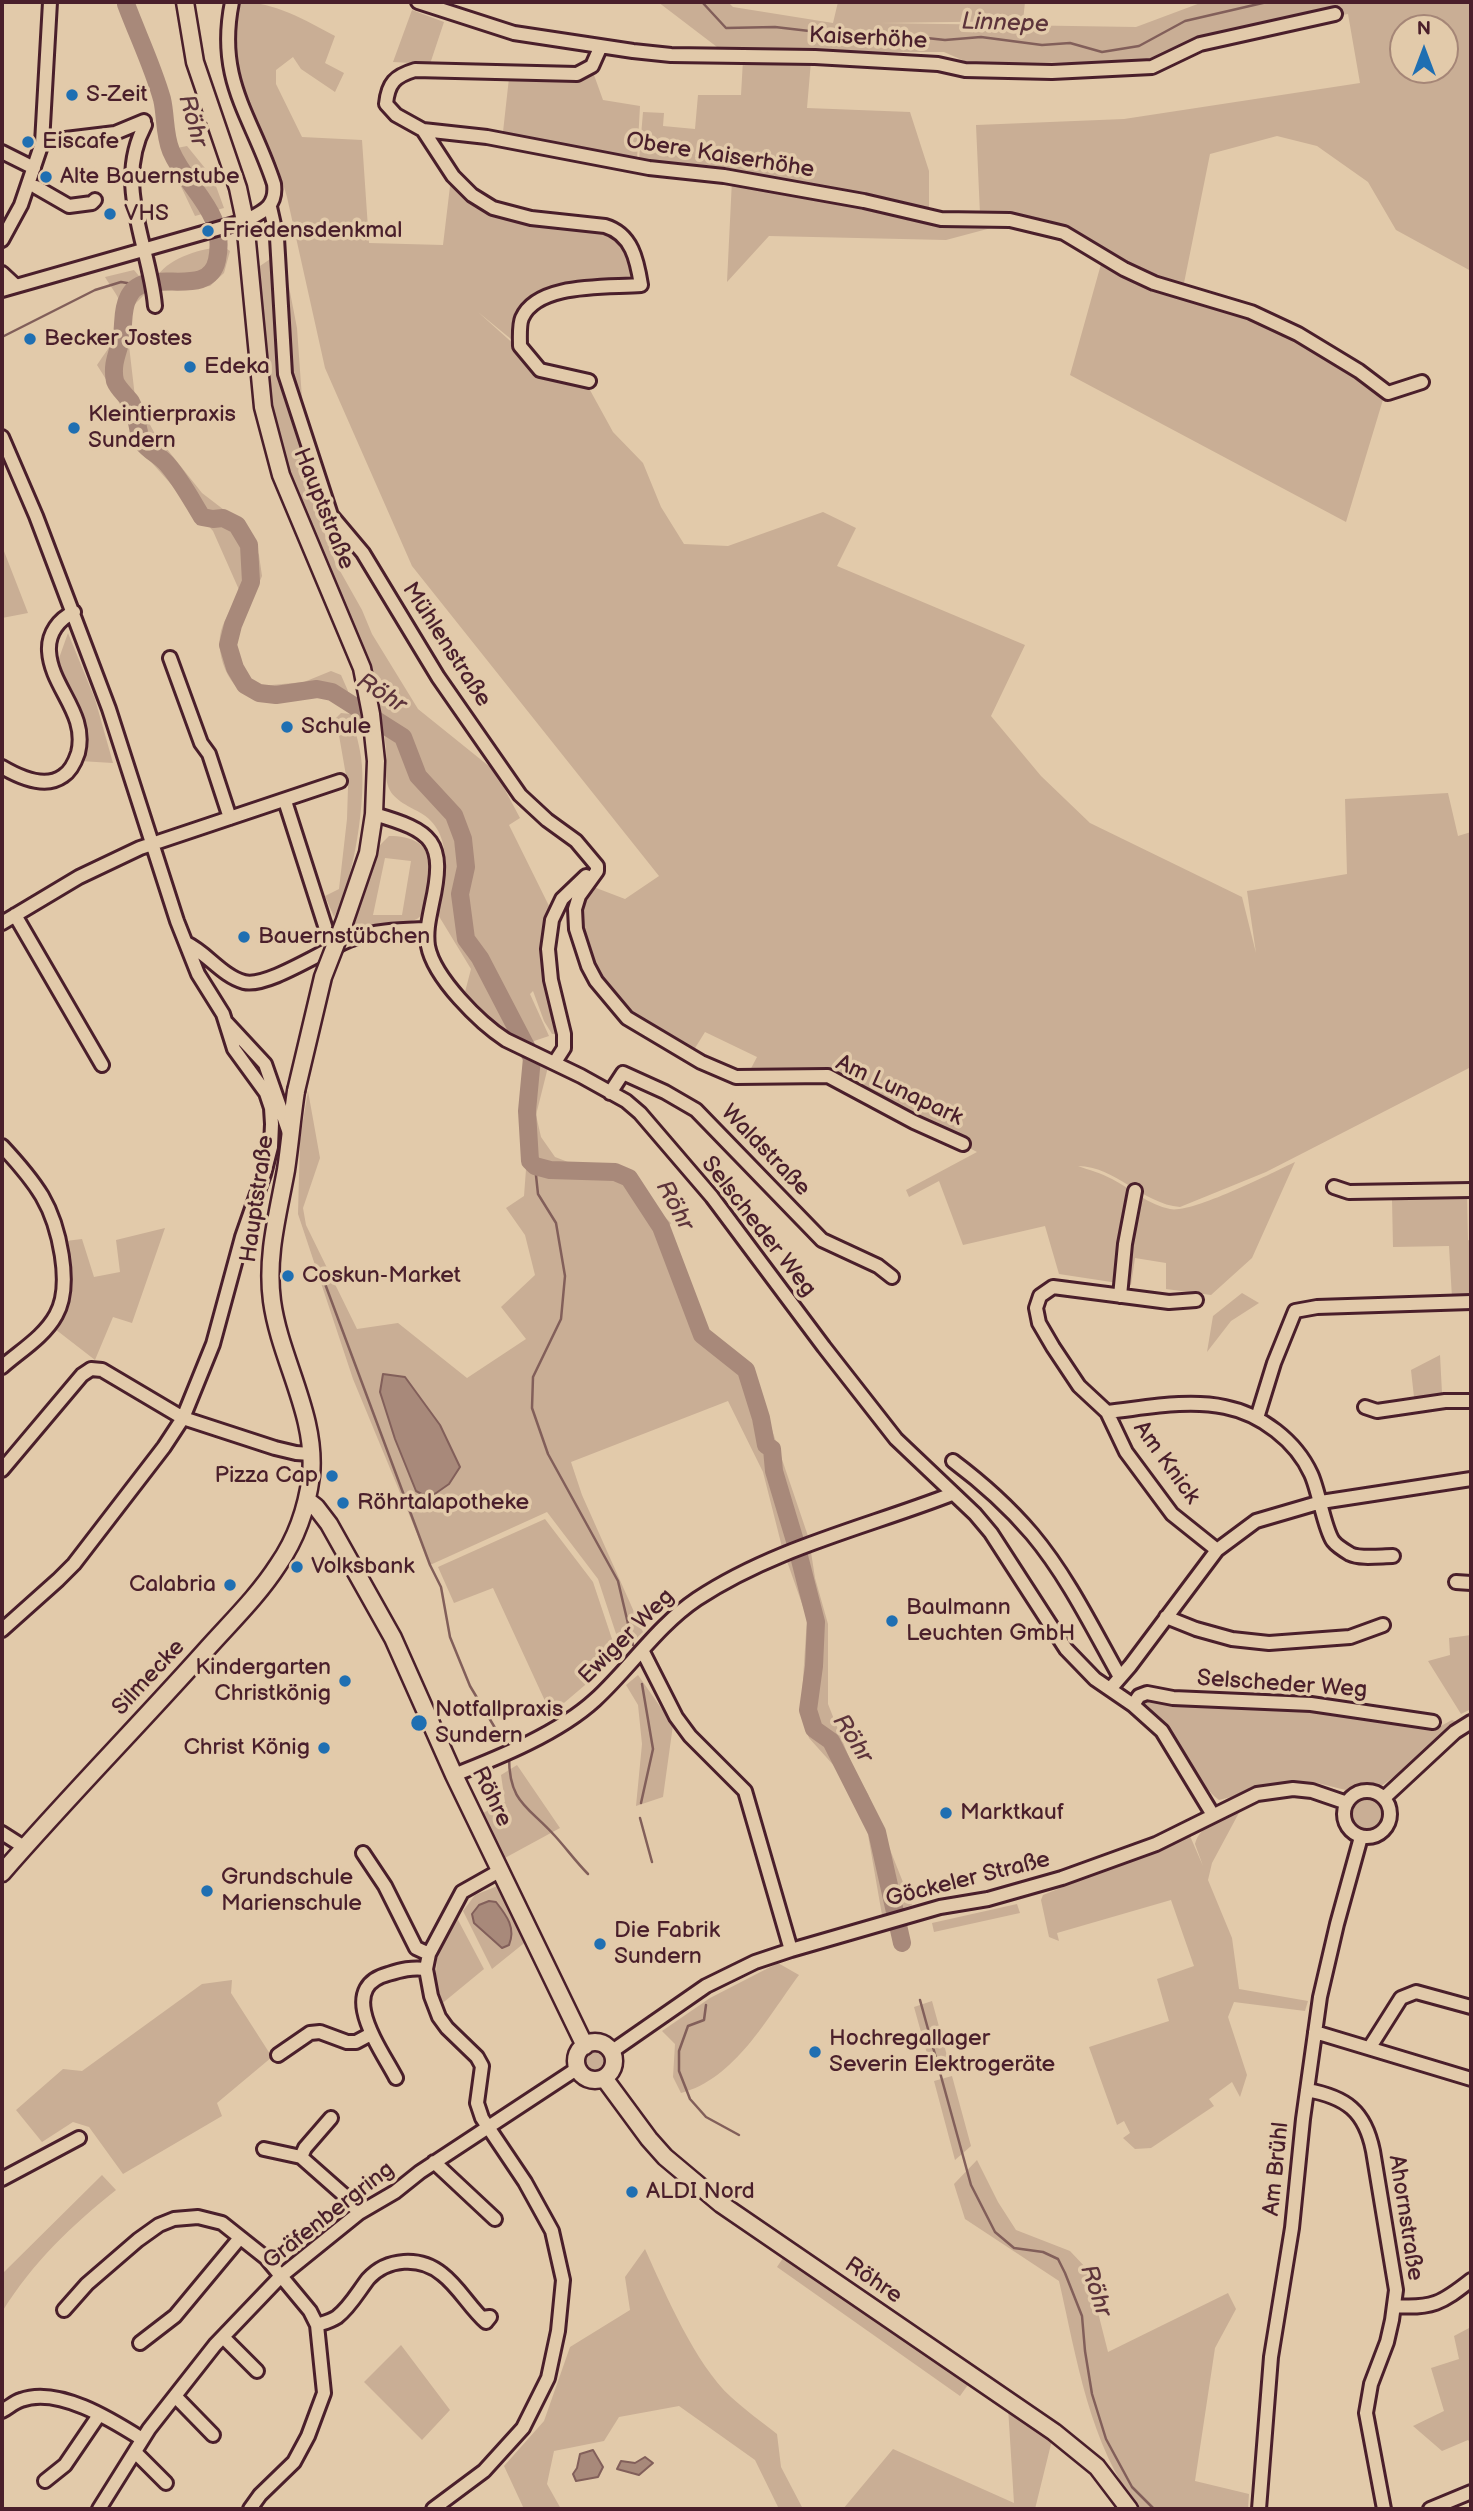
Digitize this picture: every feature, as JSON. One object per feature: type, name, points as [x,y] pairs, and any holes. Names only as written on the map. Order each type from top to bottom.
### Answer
[{"type":"main road","name":"Hauptstraße","points":[[185,2],[195,62],[238,188],[245,221],[263,407],[281,475],[362,668],[376,761],[374,814],[368,853],[323,977],[296,1091],[271,1248],[272,1304],[308,1426],[311,1454],[307,1500]]},
{"type":"main road","name":"Röhre","points":[[307,1500],[329,1524],[393,1638],[454,1775],[585,2046]]},
{"type":"main road","name":"Silmecke","points":[[2,1873],[248,1604],[279,1564],[303,1515],[307,1500]]},
{"type":"main road","points":[[597,2043],[604,2045],[611,2052],[614,2066],[604,2078],[588,2078],[578,2068],[579,2053],[585,2046],[597,2043]]},
{"type":"main road","name":"Röhre","points":[[604,2078],[665,2157],[720,2204],[1054,2432],[1097,2468],[1129,2509]]},
{"type":"street","points":[[2,240],[21,205],[30,166],[44,126],[50,2]]},
{"type":"street","points":[[2,290],[245,221],[270,207],[275,197],[274,184],[240,104],[230,71],[228,28],[232,2]]},
{"type":"street","name":"Kaiserhöhe","points":[[418,2],[514,33],[600,48],[671,55],[815,57],[937,64],[965,70],[1052,72],[1152,67],[1200,44],[1335,14]]},
{"type":"street","name":"Obere Kaiserhöhe","points":[[600,48],[592,66],[577,74],[415,70],[401,74],[387,88],[386,104],[396,115],[423,130],[500,140],[649,168],[746,180],[864,201],[941,219],[1010,220],[1064,233],[1124,269],[1154,283],[1251,312],[1321,347],[1388,393],[1422,382]]},
{"type":"street","points":[[50,141],[116,133],[145,123],[133,163],[131,184],[155,300]]},
{"type":"street","name":"Obere Kaiserhöhe","points":[[423,130],[453,176],[472,195],[493,208],[531,218],[605,226],[624,236],[637,258],[641,285],[570,290],[548,295],[534,303],[522,319],[520,346],[540,370],[589,381]]},
{"type":"street","points":[[2,152],[30,166]]},
{"type":"street","points":[[36,187],[69,206],[92,203],[94,200]]},
{"type":"street","name":"Mühlenstraße","points":[[270,207],[277,238],[285,374],[331,515],[363,553],[438,677],[520,795],[547,820],[576,841],[597,866]]},
{"type":"street","points":[[2,273],[16,286]]},
{"type":"street","points":[[2,437],[74,612],[109,709],[170,902],[198,974],[225,1020],[265,1064],[290,1136]]},
{"type":"street","points":[[2,768],[29,779],[50,781],[66,774],[76,760],[78,723],[54,671],[48,650],[57,623],[74,612]]},
{"type":"street","points":[[170,657],[201,743],[209,754],[230,818]]},
{"type":"street","points":[[2,923],[79,877],[152,844],[340,781]]},
{"type":"street","points":[[285,801],[326,929],[329,949]]},
{"type":"street","name":"Selscheder Weg","points":[[374,814],[420,831],[436,850],[438,876],[426,929],[431,958],[444,978],[495,1033],[550,1059],[626,1101],[640,1113],[712,1197],[896,1439],[991,1532],[1066,1649],[1082,1667],[1133,1705],[1162,1731],[1213,1815]]},
{"type":"street","points":[[550,1059],[564,1048],[564,1034],[551,980],[548,949],[551,920],[562,899],[597,866]]},
{"type":"street","name":"Am Lunapark","points":[[597,866],[597,871],[579,896],[575,909],[576,929],[596,981],[627,1018],[701,1062],[736,1077],[828,1076],[915,1122],[964,1144]]},
{"type":"street","points":[[15,915],[102,1065]]},
{"type":"street","points":[[186,943],[200,950],[234,977],[253,983],[262,982],[329,949],[369,934],[385,930],[426,929]]},
{"type":"street","points":[[2,1630],[74,1564],[164,1447],[183,1418],[213,1343],[242,1237],[271,1147],[271,1108],[266,1093],[234,1049],[225,1020]]},
{"type":"street","name":"Waldstraße","points":[[610,1093],[623,1073],[665,1091],[696,1110],[822,1240],[878,1266],[892,1277]]},
{"type":"street","points":[[2,1146],[32,1181],[47,1205],[58,1241],[64,1282],[60,1306],[52,1322],[2,1367]]},
{"type":"street","points":[[1334,1186],[1349,1192],[1471,1190]]},
{"type":"street","points":[[1120,1296],[1125,1244],[1135,1191]]},
{"type":"street","points":[[1107,1412],[1079,1386],[1053,1348],[1039,1323],[1036,1308],[1040,1296],[1054,1287],[1169,1302],[1196,1300]]},
{"type":"street","points":[[1257,1418],[1295,1311],[1317,1307],[1471,1302]]},
{"type":"street","points":[[2,1470],[82,1375],[90,1370],[102,1370],[183,1418],[275,1448],[311,1454]]},
{"type":"street","points":[[1366,1407],[1377,1411],[1445,1401],[1471,1401]]},
{"type":"street","name":"Am Knick","points":[[1217,1550],[1172,1514],[1126,1452],[1107,1412],[1208,1404],[1227,1407],[1257,1418],[1296,1450],[1311,1473],[1333,1541],[1353,1555],[1393,1556]]},
{"type":"street","points":[[953,1461],[981,1482],[1032,1534],[1073,1594],[1120,1677]]},
{"type":"street","points":[[1110,1689],[1217,1550],[1256,1521],[1321,1502],[1471,1479]]},
{"type":"street","name":"Ewiger Weg","points":[[454,1775],[509,1752],[592,1702],[683,1608],[736,1575],[785,1553],[952,1494]]},
{"type":"street","points":[[1456,1582],[1471,1583]]},
{"type":"street","points":[[1166,1616],[1196,1629],[1232,1639],[1269,1643],[1350,1637],[1383,1625]]},
{"type":"street","points":[[642,1650],[676,1717],[690,1736],[745,1791],[791,1950]]},
{"type":"street","name":"Selscheder Weg","points":[[1133,1705],[1139,1696],[1147,1693],[1173,1698],[1311,1704],[1433,1722]]},
{"type":"street","points":[[1384,1798],[1455,1732],[1471,1722]]},
{"type":"street","name":"Göckeler Straße","points":[[611,2052],[706,1986],[755,1962],[940,1907],[988,1899],[1062,1878],[1156,1844],[1239,1801],[1274,1791],[1312,1791],[1347,1803]]},
{"type":"street","points":[[1370,1791],[1384,1798],[1390,1811],[1388,1824],[1375,1836],[1362,1837],[1353,1832],[1345,1820],[1347,1803],[1352,1796],[1370,1791]]},
{"type":"street","points":[[2,1833],[24,1847]]},
{"type":"street","name":"Am Brühl","points":[[1258,2509],[1271,2357],[1292,2228],[1315,2032],[1324,1976],[1362,1837]]},
{"type":"street","points":[[363,1853],[385,1886],[416,1948],[429,1954]]},
{"type":"street","points":[[433,2509],[484,2471],[523,2428],[548,2378],[558,2331],[563,2280],[552,2231],[525,2182],[488,2128],[477,2103],[482,2066],[477,2057],[456,2038],[439,2017],[430,1996],[426,1969],[429,1954],[462,1892],[501,1870]]},
{"type":"street","points":[[396,2078],[371,2034],[361,2000],[366,1986],[382,1975],[412,1967],[426,1969]]},
{"type":"street","points":[[1370,2048],[1401,1998],[1408,1994],[1416,1992],[1471,2007]]},
{"type":"street","points":[[286,2055],[310,2033],[320,2032],[347,2042],[356,2042],[371,2034]]},
{"type":"street","points":[[1315,2032],[1471,2079]]},
{"type":"street","name":"Gräfenbergring","points":[[99,2509],[142,2439],[175,2396],[223,2337],[281,2276],[359,2213],[395,2192],[434,2162],[578,2068]]},
{"type":"street","name":"Ahornstraße","points":[[1307,2090],[1344,2102],[1354,2109],[1368,2132],[1396,2290],[1387,2342],[1371,2384],[1366,2413],[1384,2509]]},
{"type":"street","points":[[301,2157],[305,2148],[331,2118]]},
{"type":"street","points":[[2,2179],[79,2138]]},
{"type":"street","points":[[264,2149],[301,2157],[344,2195],[359,2213]]},
{"type":"street","points":[[434,2162],[495,2219]]},
{"type":"street","points":[[64,2310],[87,2284],[132,2245],[167,2222],[190,2217],[214,2220],[228,2227],[239,2239],[257,2250],[310,2311],[317,2325],[324,2393],[320,2409],[294,2462],[250,2509]]},
{"type":"street","points":[[140,2343],[175,2316],[239,2239]]},
{"type":"street","points":[[317,2325],[339,2315],[383,2267],[406,2261],[423,2264],[442,2273],[482,2318]]},
{"type":"street","points":[[1394,2306],[1420,2308],[1447,2299],[1471,2280]]},
{"type":"street","points":[[223,2337],[257,2371]]},
{"type":"street","points":[[175,2396],[214,2435]]},
{"type":"street","points":[[2,2411],[20,2400],[32,2398],[79,2405],[142,2439]]},
{"type":"street","points":[[46,2481],[65,2465],[99,2415]]},
{"type":"street","points":[[135,2452],[166,2483]]},
{"type":"street","points":[[1430,2509],[1471,2491]]},
{"type":"shaded area","points":[[240,2],[278,9],[335,36],[325,63],[344,73],[335,92],[301,69],[293,57],[276,70],[276,84],[302,137],[362,140],[369,243],[443,245],[451,178],[470,200],[602,229],[621,239],[638,281],[535,298],[517,344],[478,312],[517,347],[536,371],[585,381],[613,432],[643,463],[661,507],[684,544],[728,546],[823,512],[856,528],[837,566],[1025,645],[991,716],[1041,776],[1090,823],[1242,897],[1256,953],[1247,891],[1347,874],[1345,799],[1448,793],[1458,836],[1471,832],[1471,1067],[1266,1172],[1180,1207],[1154,1199],[1104,1172],[1078,1166],[1108,1177],[1155,1204],[1180,1209],[1232,1192],[1295,1162],[1252,1258],[1211,1295],[1166,1289],[1166,1263],[1135,1258],[1131,1285],[1059,1274],[1045,1226],[963,1245],[939,1181],[909,1197],[906,1190],[977,1152],[831,1075],[747,1076],[757,1057],[705,1032],[692,1053],[633,1018],[589,964],[579,925],[582,900],[591,886],[625,899],[659,876],[412,566],[325,368],[287,197],[278,167],[248,100],[239,69],[236,31]]},
{"type":"shaded area","points":[[658,2],[728,2],[733,7],[833,23],[838,2],[1025,2],[1023,21],[880,23],[1136,27],[1203,2],[1471,2],[1471,271],[1396,230],[1368,182],[1317,146],[1277,136],[1210,154],[1183,288],[1157,281],[1068,231],[980,214],[976,125],[1124,119],[1360,83],[1348,14],[1200,39],[1151,62],[969,63],[944,52],[844,52],[717,47]]},
{"type":"shaded area","points":[[412,10],[444,22],[430,64],[393,62]]},
{"type":"shaded area","points":[[743,60],[811,61],[807,108],[910,112],[929,171],[929,211],[741,173],[639,160],[643,112],[664,113],[663,126],[695,129],[698,95],[741,95]]},
{"type":"shaded area","points":[[594,75],[603,100],[640,106],[637,160],[503,132],[509,78],[577,80]]},
{"type":"shaded area","points":[[170,113],[177,148],[187,146],[213,178],[224,208],[195,216],[159,140],[158,121]]},
{"type":"shaded area","points":[[732,180],[1006,224],[946,240],[769,236],[727,282]]},
{"type":"shaded area","points":[[224,247],[230,251],[224,273],[210,286],[162,291],[158,275],[171,263],[206,249]]},
{"type":"shaded area","points":[[282,251],[297,328],[307,469],[329,521],[322,526],[335,562],[372,634],[418,709],[495,771],[520,818],[509,825],[551,910],[545,951],[562,1033],[552,1034],[533,991],[530,994],[549,1036],[531,1042],[502,1030],[465,992],[471,969],[437,913],[445,872],[443,844],[439,832],[431,821],[397,798],[388,786],[383,728],[368,666],[349,612],[291,482],[271,409],[265,361],[260,266]]},
{"type":"shaded area","points":[[1103,257],[1273,324],[1385,393],[1346,522],[1070,375]]},
{"type":"shaded area","points":[[134,270],[139,276],[144,295],[132,307],[126,320],[135,397],[155,434],[202,493],[245,526],[259,555],[262,576],[237,635],[235,655],[243,674],[261,686],[304,682],[331,671],[341,675],[348,691],[347,698],[333,691],[312,687],[277,697],[253,698],[243,693],[228,676],[220,653],[221,631],[240,592],[213,531],[144,454],[114,392],[97,365],[116,336],[121,320],[120,302],[105,277]]},
{"type":"shaded area","points":[[2,546],[28,613],[2,618]]},
{"type":"shaded area","points":[[68,633],[95,699],[113,763],[80,761],[81,721],[58,661]]},
{"type":"shaded area","points":[[341,713],[351,714],[361,757],[362,794],[353,861],[334,917],[325,896],[339,889],[347,819],[348,787],[336,718]]},
{"type":"shaded area","points":[[389,836],[397,836],[409,838],[425,850],[431,870],[427,904],[423,913],[413,921],[352,932],[379,846]],"holes":[[[385,858],[411,861],[402,915],[373,915]]]},
{"type":"shaded area","points":[[527,1058],[548,1067],[536,1115],[541,1137],[555,1157],[624,1178],[671,1223],[666,1230],[706,1330],[750,1365],[809,1539],[815,1578],[828,1624],[828,1704],[854,1770],[868,1794],[912,1905],[882,1915],[867,1829],[853,1787],[809,1738],[801,1710],[807,1618],[782,1547],[763,1472],[728,1401],[571,1462],[582,1495],[643,1632],[622,1652],[598,1579],[547,1512],[430,1565],[353,1379],[298,1214],[300,1139],[308,1091],[320,1158],[303,1208],[306,1225],[357,1329],[398,1323],[467,1378],[526,1339],[501,1307],[535,1275],[525,1235],[506,1208],[524,1196],[527,1156]],"holes":[[[383,1374],[416,1491],[380,1392]]]},
{"type":"shaded area","points":[[1467,1196],[1468,1240],[1471,1241],[1471,1297],[1452,1298],[1449,1246],[1393,1247],[1392,1199]]},
{"type":"shaded area","points":[[165,1228],[132,1323],[113,1317],[95,1360],[55,1329],[68,1308],[71,1297],[66,1241],[82,1239],[94,1277],[120,1272],[116,1240]]},
{"type":"shaded area","points":[[1242,1293],[1259,1303],[1231,1321],[1207,1352],[1213,1316]]},
{"type":"shaded area","points":[[1440,1355],[1442,1393],[1414,1397],[1411,1370]]},
{"type":"shaded area","points":[[383,1374],[405,1377],[440,1425],[460,1467],[449,1484],[429,1498],[416,1491],[395,1439],[380,1392]]},
{"type":"shaded area","points":[[545,1519],[593,1582],[618,1657],[551,1714],[493,1588],[454,1603],[438,1567]]},
{"type":"shaded area","points":[[1471,1635],[1471,1709],[1461,1714],[1428,1661],[1450,1655],[1449,1638]]},
{"type":"shaded area","points":[[638,1675],[673,1725],[663,1797],[636,1806],[642,1744],[638,1705],[626,1685]]},
{"type":"shaded area","points":[[1145,1699],[1173,1705],[1297,1709],[1437,1728],[1452,1720],[1457,1722],[1416,1760],[1380,1787],[1363,1787],[1350,1791],[1317,1783],[1282,1784],[1219,1800],[1198,1777],[1168,1727],[1144,1703]]},
{"type":"shaded area","points":[[517,1765],[560,1828],[503,1859],[481,1814],[505,1802],[501,1775]]},
{"type":"shaded area","points":[[1367,1800],[1377,1804],[1381,1814],[1377,1824],[1367,1828],[1357,1824],[1353,1814],[1357,1804]]},
{"type":"shaded area","points":[[1241,1809],[1212,1863],[1208,1880],[1232,1938],[1239,1989],[1308,2001],[1305,2011],[1234,2002],[1228,2017],[1247,2075],[1240,2097],[1232,2082],[1209,2099],[1214,2106],[1151,2148],[1135,2149],[1123,2138],[1130,2133],[1124,2121],[1117,2125],[1089,2047],[1169,2021],[1157,1979],[1194,1966],[1171,1900],[1057,1933],[1059,1941],[1049,1937],[1041,1900],[1043,1895],[1190,1836],[1203,1866],[1195,1844],[1202,1831]]},
{"type":"shaded area","points":[[500,1885],[528,1940],[492,1969],[463,1911],[475,1895]]},
{"type":"shaded area","points":[[489,1901],[496,1902],[511,1928],[509,1945],[502,1948],[474,1923],[472,1914],[479,1905]]},
{"type":"shaded area","points":[[1017,1904],[1020,1913],[934,1932],[932,1923]]},
{"type":"shaded area","points":[[457,1918],[484,1969],[439,2006],[435,1985],[438,1946]]},
{"type":"shaded area","points":[[778,1963],[799,1975],[762,2028],[734,2061],[718,2075],[681,2093],[673,2077],[675,2044],[662,2031],[710,1998]]},
{"type":"shaded area","points":[[232,1980],[231,1993],[272,2057],[217,2103],[222,2116],[123,2174],[89,2127],[73,2122],[42,2142],[16,2110],[63,2069],[82,2071],[202,1984]]},
{"type":"shaded area","points":[[932,2001],[949,2063],[931,2068],[914,2007]]},
{"type":"shaded area","points":[[595,2049],[603,2052],[606,2060],[603,2068],[595,2071],[587,2068],[584,2060],[587,2052]]},
{"type":"shaded area","points":[[952,2076],[971,2146],[955,2160],[934,2081]]},
{"type":"shaded area","points":[[977,2160],[1016,2230],[1070,2251],[1087,2269],[1108,2352],[1228,2293],[1236,2309],[1215,2348],[1195,2481],[1249,2494],[1248,2509],[1139,2509],[1122,2484],[1096,2429],[1079,2370],[1059,2281],[965,2219],[954,2184]]},
{"type":"shaded area","points":[[102,2175],[116,2190],[54,2246],[2,2312],[2,2274]]},
{"type":"shaded area","points":[[645,2249],[682,2327],[705,2366],[731,2397],[777,2434],[781,2467],[803,2509],[779,2509],[755,2460],[679,2406],[619,2417],[604,2441],[554,2451],[547,2484],[561,2509],[524,2509],[504,2466],[544,2421],[570,2347],[630,2310],[625,2277]]},
{"type":"shaded area","points":[[785,2255],[970,2382],[960,2396],[777,2267]]},
{"type":"shaded area","points":[[1471,2327],[1471,2444],[1468,2440],[1442,2451],[1413,2426],[1444,2411],[1431,2368],[1459,2359],[1454,2336]]},
{"type":"shaded area","points":[[401,2345],[450,2410],[422,2440],[364,2382]]},
{"type":"shaded area","points":[[1008,2407],[1054,2432],[1035,2509],[843,2509],[893,2449],[1014,2503]]},
{"type":"shaded area","points":[[593,2450],[603,2467],[598,2477],[576,2481],[573,2474],[580,2454]]},
{"type":"shaded area","points":[[645,2457],[653,2463],[639,2475],[617,2469],[621,2461],[635,2463]]},
{"type":"waterway","name":"Linnepe","points":[[702,2],[726,28],[775,27],[835,34],[899,35],[945,40],[981,37],[1042,45],[1070,43],[1102,52],[1139,46],[1185,21],[1267,2]]},
{"type":"waterway","name":"Röhr","points":[[126,4],[162,99],[171,151],[211,215],[219,243],[217,260],[211,273],[201,279],[189,281],[147,283],[136,288],[128,298],[114,375],[120,389],[131,402],[143,443],[172,470],[202,517],[223,518],[237,525],[249,545],[251,582],[233,625],[228,645],[235,668],[245,685],[259,693],[276,695],[317,689],[332,692],[403,737],[418,776],[454,815],[463,839],[466,867],[460,894],[466,939],[480,958],[532,1058],[527,1111],[530,1161],[535,1166],[550,1170],[615,1172],[629,1178],[661,1227],[702,1335],[746,1370],[761,1418],[766,1445],[772,1449],[774,1471],[795,1541]]},
{"type":"waterway","points":[[2,337],[95,290],[121,282],[139,285]]},
{"type":"waterway","points":[[535,1166],[538,1194],[556,1223],[565,1276],[561,1319],[533,1377],[532,1408],[548,1454],[618,1581],[633,1645]]},
{"type":"waterway","points":[[321,1273],[430,1565],[441,1587],[450,1637],[470,1686],[507,1748]]},
{"type":"waterway","name":"Röhr","points":[[799,1556],[816,1622],[808,1710],[814,1729],[831,1741],[877,1832],[902,1943]]},
{"type":"waterway","points":[[641,1803],[653,1749],[642,1684]]},
{"type":"waterway","points":[[509,1757],[512,1785],[516,1794],[588,1874]]},
{"type":"waterway","points":[[640,1818],[652,1862]]},
{"type":"waterway","name":"Röhr","points":[[920,2000],[971,2185],[995,2232],[1014,2248],[1043,2252],[1058,2259],[1082,2316],[1092,2394],[1106,2439],[1132,2487],[1154,2509]]},
{"type":"waterway","points":[[706,2005],[704,2020],[688,2026],[679,2051],[679,2071],[690,2099],[706,2117],[739,2135]]},
{"type":"place","name":"S-Zeit","points":[[72,95]]},
{"type":"place","name":"Eiscafe","points":[[28,142]]},
{"type":"place","name":"Alte Bauernstube","points":[[46,177]]},
{"type":"place","name":"VHS","points":[[110,214]]},
{"type":"place","name":"Friedensdenkmal","points":[[208,231]]},
{"type":"place","name":"Becker Jostes","points":[[30,339]]},
{"type":"place","name":"Edeka","points":[[190,367]]},
{"type":"place","name":"Kleintierpraxis Sundern","points":[[74,428]]},
{"type":"place","name":"Schule","points":[[287,727]]},
{"type":"place","name":"Bauernstübchen","points":[[244,937]]},
{"type":"place","name":"Coskun-Market","points":[[288,1276]]},
{"type":"place","name":"Pizza Cap","points":[[332,1476]]},
{"type":"place","name":"Röhrtalapotheke","points":[[343,1503]]},
{"type":"place","name":"Volksbank","points":[[297,1567]]},
{"type":"place","name":"Calabria","points":[[230,1585]]},
{"type":"place","name":"Baulmann Leuchten GmbH","points":[[892,1621]]},
{"type":"place","name":"Kindergarten Christkönig","points":[[345,1681]]},
{"type":"place","name":"Notfallpraxis Sundern","points":[[419,1723]]},
{"type":"place","name":"Christ König","points":[[324,1748]]},
{"type":"place","name":"Marktkauf","points":[[946,1813]]},
{"type":"place","name":"Grundschule Marienschule","points":[[207,1891]]},
{"type":"place","name":"Die Fabrik Sundern","points":[[600,1944]]},
{"type":"place","name":"Hochregallager Severin Elektrogeräte","points":[[815,2052]]},
{"type":"place","name":"ALDI Nord","points":[[632,2192]]}]
